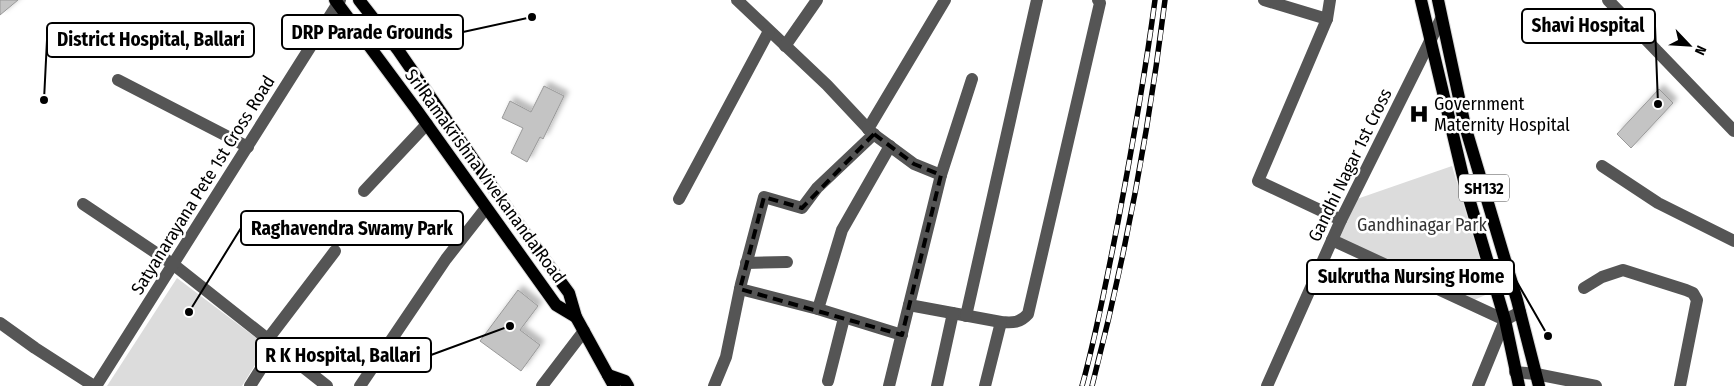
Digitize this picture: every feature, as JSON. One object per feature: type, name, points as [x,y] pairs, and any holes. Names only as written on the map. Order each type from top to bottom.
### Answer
[{"type":"main road","name":"Sri Ramakrishna Vivekananda Road","points":[[359,0],[398,50],[514,218],[569,293],[576,317],[610,382]]},
{"type":"main road","name":"SH132","points":[[1421,0],[1465,185],[1505,320],[1519,386]]},
{"type":"main road","name":"SH132","points":[[1438,0],[1465,126],[1520,312],[1537,380]]},
{"type":"main road","name":"Sri Ramakrishna Vivekananda Road","points":[[338,1],[556,305],[576,317]]},
{"type":"main road","points":[[610,382],[625,381],[628,386]]},
{"type":"street","points":[[736,0],[827,85],[871,132],[914,164],[941,175]]},
{"type":"street","points":[[786,46],[816,0]]},
{"type":"street","points":[[937,386],[959,314],[1037,0]]},
{"type":"street","points":[[909,305],[1001,322],[1015,323],[1023,320],[1028,314],[1100,3],[1098,0]]},
{"type":"street","points":[[1264,0],[1327,19]]},
{"type":"street","points":[[1330,0],[1327,19],[1258,181],[1341,220]]},
{"type":"street","points":[[1608,0],[1734,131]]},
{"type":"street","name":"Satyanarayana Pete 1st Cross Road","points":[[95,386],[174,265],[338,1]]},
{"type":"street","points":[[714,386],[726,357],[746,263],[764,197],[802,208],[817,188],[871,132],[940,2]]},
{"type":"street","name":"Gandhi Nagar 1st Cross","points":[[1267,386],[1341,220],[1441,19]]},
{"type":"street","points":[[679,198],[769,31]]},
{"type":"street","points":[[890,386],[941,175],[972,79]]},
{"type":"street","points":[[118,80],[248,147]]},
{"type":"street","points":[[364,191],[427,124]]},
{"type":"street","points":[[818,309],[842,230],[890,146]]},
{"type":"street","points":[[1602,166],[1658,203],[1734,241]]},
{"type":"street","points":[[83,204],[174,265],[328,386]]},
{"type":"street","points":[[360,386],[446,259],[486,208]]},
{"type":"street","points":[[1332,240],[1505,320]]},
{"type":"street","points":[[250,386],[272,342],[335,252]]},
{"type":"street","points":[[746,263],[787,262]]},
{"type":"street","points":[[1584,288],[1602,277],[1623,270],[1693,293],[1697,300],[1680,386]]},
{"type":"street","points":[[740,289],[818,309],[902,335]]},
{"type":"street","points":[[1478,386],[1505,320],[1520,312]]},
{"type":"street","points":[[828,381],[844,318]]},
{"type":"street","points":[[985,386],[1001,322]]},
{"type":"street","points":[[0,323],[95,386]]},
{"type":"street","points":[[542,386],[584,331]]},
{"type":"street","points":[[1516,372],[1537,380],[1596,386]]},
{"type":"highlighted area","points":[[874,134],[914,164],[941,175],[902,335],[740,289],[764,197],[802,208]]},
{"type":"green space","name":"Gandhinagar Park","points":[[1452,166],[1490,293],[1474,300],[1335,238],[1354,200]]},
{"type":"green space","points":[[177,278],[267,346],[242,386],[107,386]]},
{"type":"building","points":[[0,0],[18,0],[0,15]]},
{"type":"building","points":[[544,86],[564,96],[543,139],[540,137],[527,162],[511,153],[523,128],[502,118],[510,101],[531,112]]},
{"type":"building","points":[[1659,89],[1673,103],[1631,148],[1617,134]]},
{"type":"building","points":[[518,290],[538,306],[520,330],[540,345],[521,371],[480,341]]},
{"type":"railway","points":[[1082,386],[1097,325],[1118,222],[1155,0]]},
{"type":"railway","points":[[1092,386],[1135,194],[1144,146],[1165,0]]},
{"type":"place","name":"DRP Parade Grounds","points":[[532,17]]},
{"type":"place","name":"District Hospital, Ballari","points":[[44,100]]},
{"type":"place","name":"Shavi Hospital","points":[[1658,104]]},
{"type":"place","name":"Government Maternity Hospital","points":[[1419,114]]},
{"type":"place","name":"Raghavendra Swamy Park","points":[[189,312]]},
{"type":"place","name":"R K Hospital, Ballari","points":[[510,326]]},
{"type":"place","name":"Sukrutha Nursing Home","points":[[1548,336]]}]
